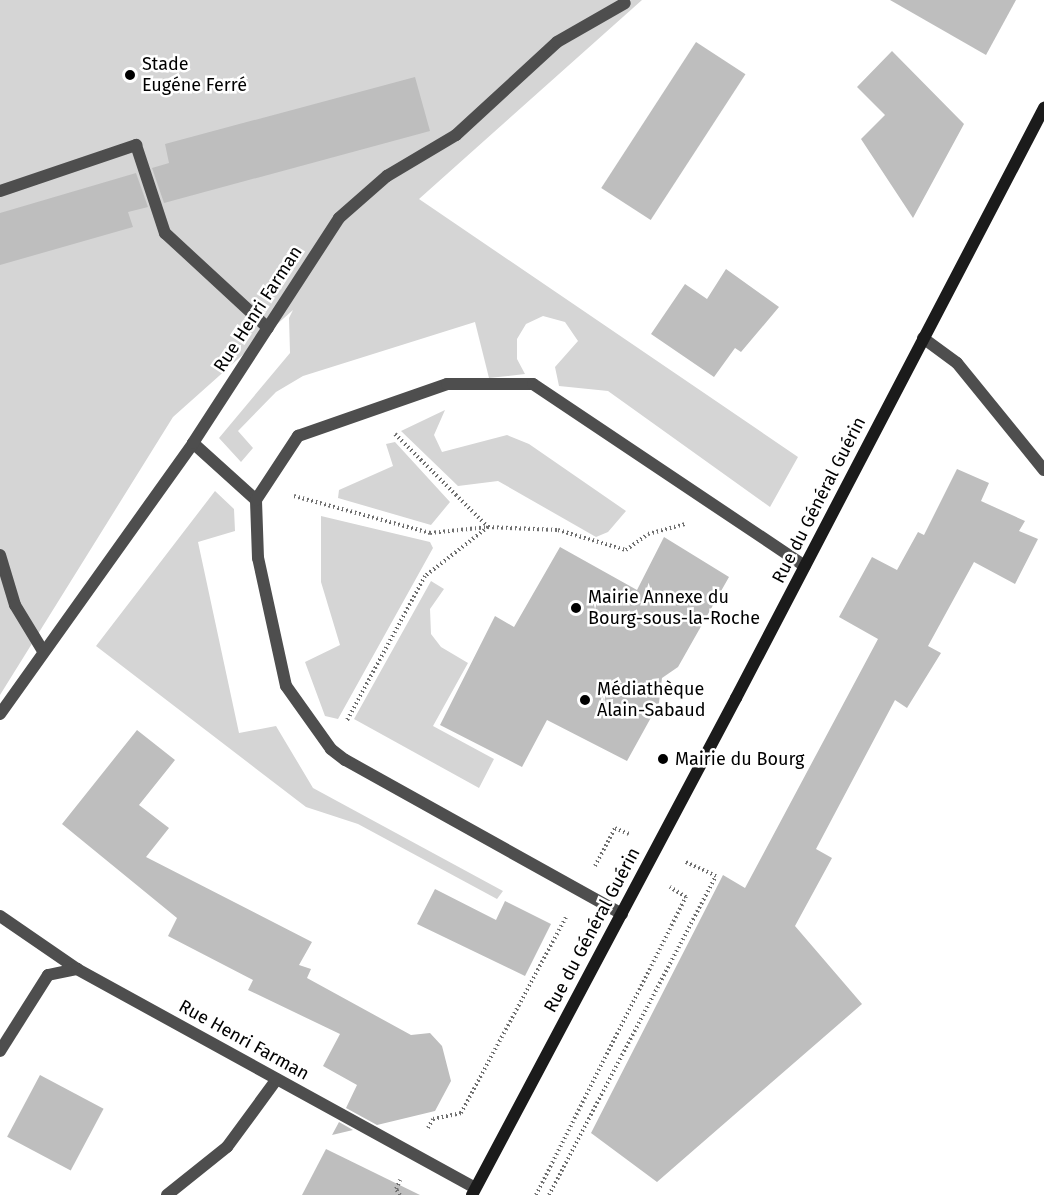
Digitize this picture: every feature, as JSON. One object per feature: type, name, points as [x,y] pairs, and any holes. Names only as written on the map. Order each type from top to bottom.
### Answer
[{"type":"main road","name":"Rue du Général Guérin","points":[[474,1191],[622,914],[1044,108]]},
{"type":"street","name":"Rue Henri Farman","points":[[0,714],[193,443],[339,218],[387,176],[456,135],[557,42],[626,3]]},
{"type":"street","points":[[0,191],[136,145],[165,233],[268,328]]},
{"type":"street","points":[[923,338],[957,363],[1044,470]]},
{"type":"street","points":[[622,914],[345,760],[331,749],[286,686],[258,558],[256,500],[298,436],[447,384],[533,384],[805,566]]},
{"type":"street","points":[[193,443],[256,500]]},
{"type":"street","points":[[0,555],[15,605],[43,651]]},
{"type":"street","name":"Rue Henri Farman","points":[[0,916],[77,969],[474,1191]]},
{"type":"street","points":[[0,1051],[48,975],[77,969]]},
{"type":"street","points":[[167,1195],[227,1147],[277,1079]]},
{"type":"path","points":[[371,410],[488,527]]},
{"type":"path","points":[[264,488],[430,533],[488,527],[558,530],[626,550],[648,534],[725,514]]},
{"type":"path","points":[[331,749],[425,576],[488,527]]},
{"type":"path","points":[[536,1195],[686,897],[644,872]]},
{"type":"shaded area","points":[[0,0],[642,0],[419,199],[798,457],[770,507],[608,391],[559,386],[555,367],[578,341],[565,322],[543,316],[526,324],[517,339],[517,359],[525,374],[489,378],[475,322],[303,376],[276,392],[238,431],[253,448],[241,462],[219,438],[290,353],[289,318],[293,310],[173,417],[0,695]]},
{"type":"shaded area","points":[[445,410],[434,435],[442,452],[507,435],[529,444],[626,511],[608,532],[596,537],[498,481],[458,486],[401,431]]},
{"type":"shaded area","points":[[395,442],[450,502],[431,525],[338,498],[339,490],[393,466],[386,444]]},
{"type":"shaded area","points":[[215,491],[234,509],[235,531],[198,542],[239,733],[276,726],[313,788],[503,891],[497,899],[358,824],[306,807],[96,646]]},
{"type":"shaded area","points":[[321,516],[430,542],[433,548],[338,719],[325,716],[305,662],[340,645],[321,582]]},
{"type":"shaded area","points":[[431,581],[444,589],[430,609],[431,634],[441,647],[468,663],[433,726],[494,759],[479,788],[354,719]]},
{"type":"building","points":[[890,0],[1016,0],[986,55]]},
{"type":"building","points":[[696,42],[745,74],[651,220],[601,188]]},
{"type":"building","points":[[892,51],[964,124],[913,218],[861,139],[885,115],[857,87]]},
{"type":"building","points":[[415,77],[430,131],[164,203],[152,168],[169,163],[165,144]]},
{"type":"building","points":[[136,173],[148,207],[128,212],[133,227],[0,265],[0,213]]},
{"type":"building","points":[[726,269],[779,307],[741,352],[735,348],[714,377],[651,334],[685,284],[707,299]]},
{"type":"building","points":[[957,469],[989,483],[981,501],[1025,521],[1019,531],[1038,539],[1015,584],[974,562],[928,646],[941,653],[907,708],[895,700],[816,849],[832,858],[795,926],[862,1004],[657,1182],[591,1133],[723,875],[745,888],[878,639],[839,617],[872,557],[897,570],[918,532],[924,535]]},
{"type":"building","points":[[664,537],[729,577],[678,667],[662,678],[659,703],[627,761],[547,720],[522,767],[440,725],[495,616],[514,627],[560,547],[637,590]]},
{"type":"building","points":[[137,730],[175,760],[139,805],[169,828],[146,857],[312,942],[299,965],[311,969],[307,978],[411,1035],[430,1033],[442,1046],[451,1081],[435,1111],[377,1125],[346,1108],[357,1085],[323,1066],[340,1034],[248,990],[253,980],[168,936],[177,918],[62,824]]},
{"type":"building","points":[[435,889],[496,920],[505,901],[551,924],[525,976],[417,924]]},
{"type":"building","points":[[40,1075],[104,1109],[71,1171],[7,1137]]},
{"type":"building","points":[[339,1122],[353,1130],[332,1135]]},
{"type":"building","points":[[326,1149],[420,1195],[302,1195]]},
{"type":"place","name":"Stade Eugéne Ferré","points":[[130,75]]},
{"type":"place","name":"Mairie Annexe du Bourg-sous-la-Roche","points":[[576,608]]},
{"type":"place","name":"Médiathèque Alain-Sabaud","points":[[585,700]]},
{"type":"place","name":"Mairie du Bourg","points":[[663,759]]}]
